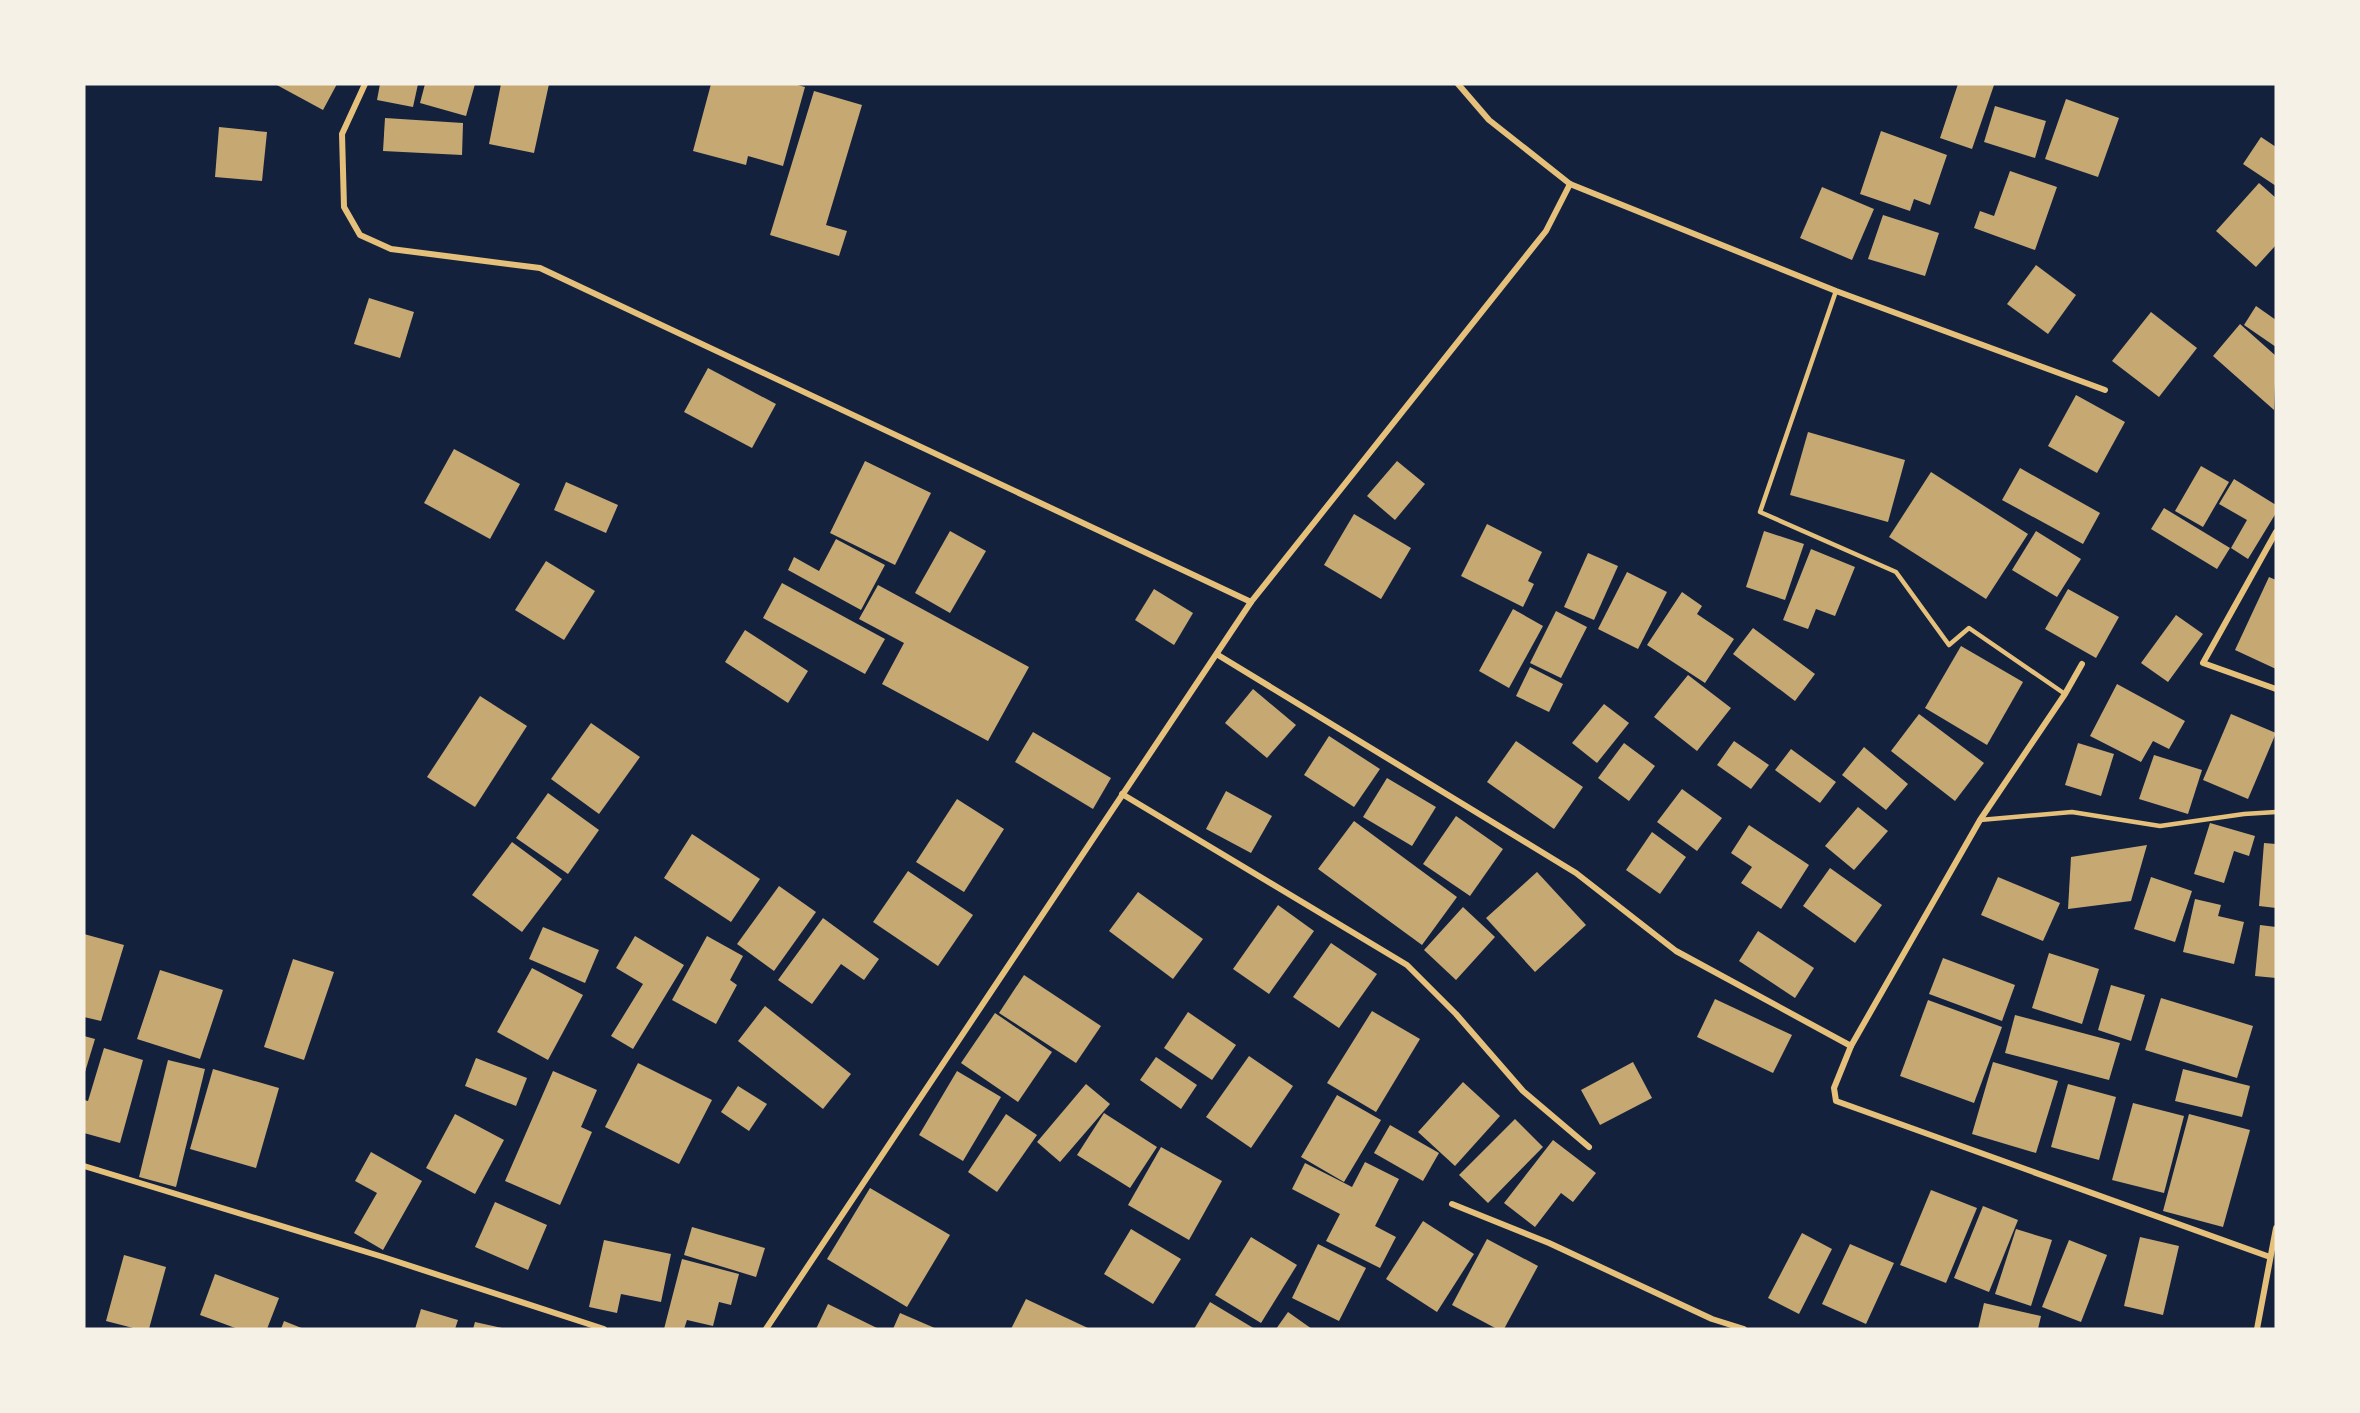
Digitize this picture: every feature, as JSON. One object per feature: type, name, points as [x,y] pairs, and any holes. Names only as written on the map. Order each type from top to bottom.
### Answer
[{"type":"street","points":[[365,84],[342,134],[344,207],[360,235],[391,249],[540,268],[1251,602]]},
{"type":"street","points":[[1458,84],[1489,120],[1570,184],[1836,291],[2105,390]]},
{"type":"street","points":[[766,1329],[1122,794],[1218,655],[1251,602],[1546,231],[1570,184]]},
{"type":"street","points":[[2276,532],[2203,663],[2276,689]]},
{"type":"street","points":[[1218,655],[1576,873],[1676,951],[1851,1046]]},
{"type":"street","points":[[2082,664],[2065,694],[1980,820],[1851,1046],[1834,1088],[1836,1101],[1850,1108],[2270,1257]]},
{"type":"street","points":[[1122,794],[1407,965],[1456,1014],[1523,1091],[1589,1147]]},
{"type":"street","points":[[84,1166],[383,1257],[604,1329]]},
{"type":"street","points":[[1452,1204],[1549,1243],[1712,1319],[1744,1329]]},
{"type":"street","points":[[2257,1329],[2276,1228]]},
{"type":"lane","points":[[1836,291],[1760,512],[1896,572],[1949,645],[1969,628],[2065,694]]},
{"type":"lane","points":[[1980,820],[2072,812],[2160,826],[2244,814],[2276,812]]},
{"type":"building","points":[[275,84],[337,84],[323,110]]},
{"type":"building","points":[[380,84],[418,84],[413,107],[377,100]]},
{"type":"building","points":[[425,84],[475,84],[466,116],[420,103]]},
{"type":"building","points":[[501,84],[549,84],[534,153],[489,144]]},
{"type":"building","points":[[711,84],[794,84],[805,87],[783,166],[748,156],[746,165],[693,151]]},
{"type":"building","points":[[1958,84],[1994,85],[1972,149],[1940,138]]},
{"type":"building","points":[[814,91],[862,105],[826,225],[847,231],[839,256],[770,235]]},
{"type":"building","points":[[2066,99],[2119,118],[2098,177],[2045,159]]},
{"type":"building","points":[[1995,106],[2046,121],[2035,158],[1984,142]]},
{"type":"building","points":[[385,118],[463,123],[462,155],[383,151]]},
{"type":"building","points":[[219,127],[267,132],[262,181],[215,177]]},
{"type":"building","points":[[1881,131],[1947,155],[1930,205],[1914,199],[1910,211],[1860,194]]},
{"type":"building","points":[[2261,137],[2276,147],[2276,186],[2243,164]]},
{"type":"building","points":[[2010,171],[2057,187],[2035,250],[1974,228],[1980,211],[1994,216]]},
{"type":"building","points":[[2259,183],[2276,198],[2276,245],[2256,267],[2216,231]]},
{"type":"building","points":[[1822,187],[1874,209],[1852,260],[1800,238]]},
{"type":"building","points":[[1883,215],[1939,233],[1925,276],[1868,259]]},
{"type":"building","points":[[2036,265],[2076,295],[2048,334],[2007,304]]},
{"type":"building","points":[[369,298],[414,312],[400,358],[354,344]]},
{"type":"building","points":[[2256,306],[2276,320],[2276,347],[2244,325]]},
{"type":"building","points":[[2151,312],[2197,348],[2159,397],[2112,361]]},
{"type":"building","points":[[2240,324],[2276,356],[2274,410],[2213,356]]},
{"type":"building","points":[[708,368],[776,404],[752,448],[684,412]]},
{"type":"building","points":[[2076,395],[2125,422],[2097,473],[2048,446]]},
{"type":"building","points":[[1808,432],[1905,460],[1888,522],[1790,495]]},
{"type":"building","points":[[454,449],[520,484],[490,539],[424,503]]},
{"type":"building","points":[[865,461],[931,493],[895,565],[830,533]]},
{"type":"building","points":[[1397,461],[1425,484],[1395,520],[1367,496]]},
{"type":"building","points":[[2201,466],[2229,482],[2203,527],[2175,511]]},
{"type":"building","points":[[2020,468],[2100,513],[2083,544],[2002,500]]},
{"type":"building","points":[[1931,472],[2028,534],[1986,599],[1889,537]]},
{"type":"building","points":[[2234,479],[2276,505],[2276,513],[2248,559],[2231,548],[2247,520],[2219,504]]},
{"type":"building","points":[[566,482],[618,505],[606,533],[554,510]]},
{"type":"building","points":[[2164,508],[2230,548],[2217,569],[2151,529]]},
{"type":"building","points":[[1354,514],[1411,548],[1381,599],[1324,565]]},
{"type":"building","points":[[1487,524],[1542,552],[1528,581],[1534,584],[1523,607],[1461,576]]},
{"type":"building","points":[[950,531],[986,551],[950,613],[915,593]]},
{"type":"building","points":[[1764,531],[1804,544],[1785,600],[1746,587]]},
{"type":"building","points":[[2036,531],[2081,559],[2057,597],[2012,570]]},
{"type":"building","points":[[836,539],[885,565],[861,610],[788,570],[794,557],[819,571]]},
{"type":"building","points":[[1811,549],[1855,567],[1835,616],[1816,609],[1808,629],[1783,620]]},
{"type":"building","points":[[1588,553],[1618,566],[1594,620],[1564,607]]},
{"type":"building","points":[[546,561],[595,591],[564,640],[515,610]]},
{"type":"building","points":[[1627,572],[1667,592],[1638,649],[1598,629]]},
{"type":"building","points":[[2269,577],[2276,580],[2276,669],[2235,650]]},
{"type":"building","points":[[782,583],[885,639],[865,674],[763,618]]},
{"type":"building","points":[[878,585],[1029,667],[988,741],[882,684],[904,643],[859,619]]},
{"type":"building","points":[[1154,589],[1193,613],[1174,645],[1135,620]]},
{"type":"building","points":[[2068,589],[2119,617],[2096,658],[2045,629]]},
{"type":"building","points":[[1682,592],[1702,606],[1697,614],[1734,639],[1705,683],[1647,645]]},
{"type":"building","points":[[1513,609],[1543,626],[1509,688],[1479,671]]},
{"type":"building","points":[[1556,611],[1587,627],[1561,678],[1530,663]]},
{"type":"building","points":[[2176,615],[2203,634],[2168,682],[2141,663]]},
{"type":"building","points":[[1753,628],[1815,674],[1795,701],[1733,654]]},
{"type":"building","points":[[745,630],[808,671],[788,703],[725,662]]},
{"type":"building","points":[[1961,646],[2023,682],[1987,745],[1925,708]]},
{"type":"building","points":[[1530,667],[1563,684],[1549,712],[1516,696]]},
{"type":"building","points":[[1688,675],[1731,708],[1697,751],[1654,717]]},
{"type":"building","points":[[2117,684],[2185,721],[2169,749],[2153,741],[2141,762],[2090,736]]},
{"type":"building","points":[[1253,689],[1296,725],[1267,758],[1225,723]]},
{"type":"building","points":[[480,696],[527,726],[475,807],[427,777]]},
{"type":"building","points":[[1604,704],[1629,723],[1597,763],[1572,743]]},
{"type":"building","points":[[1919,714],[1984,763],[1955,801],[1891,751]]},
{"type":"building","points":[[2231,714],[2276,733],[2248,799],[2203,780]]},
{"type":"building","points":[[591,723],[640,757],[599,814],[551,779]]},
{"type":"building","points":[[1033,732],[1111,778],[1093,809],[1015,762]]},
{"type":"building","points":[[1329,736],[1380,769],[1354,807],[1304,775]]},
{"type":"building","points":[[1516,741],[1583,787],[1554,829],[1487,782]]},
{"type":"building","points":[[1734,741],[1769,765],[1751,789],[1717,765]]},
{"type":"building","points":[[1624,743],[1655,766],[1629,801],[1598,778]]},
{"type":"building","points":[[2078,743],[2114,754],[2101,796],[2065,785]]},
{"type":"building","points":[[1864,747],[1908,784],[1886,810],[1842,775]]},
{"type":"building","points":[[1791,749],[1836,782],[1820,803],[1775,770]]},
{"type":"building","points":[[2154,755],[2202,770],[2188,814],[2139,799]]},
{"type":"building","points":[[1387,778],[1436,807],[1412,846],[1363,817]]},
{"type":"building","points":[[1682,789],[1722,818],[1697,851],[1657,822]]},
{"type":"building","points":[[1226,791],[1272,816],[1251,853],[1206,829]]},
{"type":"building","points":[[548,793],[599,830],[568,874],[516,838]]},
{"type":"building","points":[[957,799],[1004,829],[964,892],[916,862]]},
{"type":"building","points":[[1858,807],[1888,831],[1854,870],[1825,846]]},
{"type":"building","points":[[1456,816],[1503,849],[1470,896],[1423,864]]},
{"type":"building","points":[[1354,821],[1457,897],[1422,945],[1318,869]]},
{"type":"building","points":[[2210,823],[2255,836],[2249,856],[2234,851],[2224,883],[2194,874]]},
{"type":"building","points":[[1749,825],[1809,865],[1781,909],[1741,883],[1752,867],[1731,853]]},
{"type":"building","points":[[1652,832],[1686,857],[1660,894],[1626,870]]},
{"type":"building","points":[[692,834],[760,879],[731,922],[664,878]]},
{"type":"building","points":[[512,842],[562,879],[522,932],[472,895]]},
{"type":"building","points":[[2264,843],[2276,844],[2276,908],[2259,906]]},
{"type":"building","points":[[2147,845],[2131,901],[2068,909],[2071,857]]},
{"type":"building","points":[[1830,868],[1882,905],[1855,943],[1803,906]]},
{"type":"building","points":[[908,871],[973,915],[938,966],[873,922]]},
{"type":"building","points":[[1537,872],[1586,925],[1535,972],[1486,918]]},
{"type":"building","points":[[1998,877],[2060,903],[2043,941],[1981,915]]},
{"type":"building","points":[[2151,877],[2192,891],[2175,942],[2134,929]]},
{"type":"building","points":[[779,886],[816,912],[774,971],[737,944]]},
{"type":"building","points":[[1138,892],[1203,939],[1173,979],[1109,931]]},
{"type":"building","points":[[2195,899],[2221,905],[2218,916],[2244,922],[2234,964],[2183,952]]},
{"type":"building","points":[[1278,905],[1314,931],[1269,994],[1233,969]]},
{"type":"building","points":[[1463,907],[1495,937],[1456,980],[1424,950]]},
{"type":"building","points":[[823,918],[879,959],[864,980],[841,964],[812,1004],[778,980]]},
{"type":"building","points":[[2260,925],[2276,927],[2276,978],[2255,976]]},
{"type":"building","points":[[543,927],[599,950],[585,983],[529,959]]},
{"type":"building","points":[[1758,931],[1814,968],[1795,998],[1739,961]]},
{"type":"building","points":[[84,934],[124,945],[101,1021],[84,1017]]},
{"type":"building","points":[[635,936],[684,965],[633,1049],[611,1036],[643,984],[616,968]]},
{"type":"building","points":[[707,936],[743,956],[730,980],[737,985],[716,1024],[672,1000]]},
{"type":"building","points":[[1331,943],[1377,974],[1339,1028],[1293,997]]},
{"type":"building","points":[[2049,953],[2099,969],[2082,1024],[2032,1008]]},
{"type":"building","points":[[1943,958],[2015,985],[2002,1021],[1929,994]]},
{"type":"building","points":[[293,959],[334,972],[304,1060],[264,1047]]},
{"type":"building","points":[[532,968],[583,995],[548,1060],[497,1032]]},
{"type":"building","points":[[160,970],[223,990],[200,1059],[137,1039]]},
{"type":"building","points":[[1024,975],[1101,1026],[1076,1063],[999,1013]]},
{"type":"building","points":[[2111,985],[2145,995],[2131,1041],[2098,1030]]},
{"type":"building","points":[[2161,998],[2253,1026],[2237,1078],[2145,1050]]},
{"type":"building","points":[[1715,999],[1792,1035],[1773,1073],[1697,1037]]},
{"type":"building","points":[[1928,1000],[2002,1027],[1974,1103],[1900,1076]]},
{"type":"building","points":[[765,1006],[851,1074],[823,1109],[738,1041]]},
{"type":"building","points":[[1372,1011],[1420,1039],[1376,1112],[1327,1083]]},
{"type":"building","points":[[1188,1012],[1236,1045],[1212,1080],[1164,1048]]},
{"type":"building","points":[[995,1013],[1052,1052],[1018,1102],[961,1063]]},
{"type":"building","points":[[2015,1015],[2120,1043],[2109,1080],[2005,1053]]},
{"type":"building","points":[[84,1036],[95,1039],[85,1072],[84,1072]]},
{"type":"building","points":[[104,1048],[143,1060],[120,1143],[84,1133],[84,1100],[88,1101]]},
{"type":"building","points":[[1249,1056],[1293,1086],[1251,1148],[1206,1117]]},
{"type":"building","points":[[1156,1057],[1197,1085],[1181,1109],[1140,1080]]},
{"type":"building","points":[[476,1058],[527,1078],[516,1106],[465,1086]]},
{"type":"building","points":[[168,1060],[205,1069],[176,1187],[139,1177]]},
{"type":"building","points":[[1633,1062],[1652,1098],[1600,1125],[1581,1090]]},
{"type":"building","points":[[1993,1062],[2058,1081],[2036,1153],[1972,1134]]},
{"type":"building","points":[[638,1063],[712,1100],[679,1164],[605,1127]]},
{"type":"building","points":[[213,1069],[279,1088],[256,1168],[190,1149]]},
{"type":"building","points":[[2183,1069],[2250,1086],[2242,1117],[2175,1101]]},
{"type":"building","points":[[553,1071],[597,1090],[581,1127],[592,1132],[560,1205],[505,1181]]},
{"type":"building","points":[[957,1071],[1001,1097],[963,1161],[919,1135]]},
{"type":"building","points":[[1463,1082],[1500,1116],[1455,1166],[1418,1132]]},
{"type":"building","points":[[1086,1084],[1110,1104],[1060,1162],[1037,1142]]},
{"type":"building","points":[[2068,1084],[2116,1097],[2099,1160],[2051,1147]]},
{"type":"building","points":[[738,1086],[767,1104],[749,1131],[721,1112]]},
{"type":"building","points":[[1337,1095],[1381,1120],[1344,1182],[1301,1157]]},
{"type":"building","points":[[2133,1103],[2184,1116],[2164,1193],[2112,1180]]},
{"type":"building","points":[[1104,1113],[1157,1147],[1130,1188],[1077,1155]]},
{"type":"building","points":[[455,1114],[504,1140],[475,1194],[426,1168]]},
{"type":"building","points":[[1006,1114],[1037,1135],[997,1192],[968,1172]]},
{"type":"building","points":[[2189,1114],[2250,1130],[2223,1227],[2163,1211]]},
{"type":"building","points":[[1515,1119],[1543,1147],[1488,1203],[1459,1175]]},
{"type":"building","points":[[1390,1125],[1439,1153],[1423,1181],[1374,1153]]},
{"type":"building","points":[[1553,1140],[1596,1173],[1573,1202],[1561,1193],[1535,1227],[1504,1203]]},
{"type":"building","points":[[1161,1147],[1222,1181],[1189,1240],[1128,1205]]},
{"type":"building","points":[[371,1152],[422,1181],[383,1250],[354,1233],[377,1193],[355,1181]]},
{"type":"building","points":[[1365,1162],[1399,1179],[1375,1226],[1396,1237],[1380,1268],[1326,1241],[1340,1214],[1292,1189],[1305,1163],[1352,1187]]},
{"type":"building","points":[[870,1188],[950,1235],[907,1307],[827,1259]]},
{"type":"building","points":[[1931,1190],[1977,1208],[1946,1283],[1900,1265]]},
{"type":"building","points":[[495,1202],[547,1225],[528,1270],[475,1247]]},
{"type":"building","points":[[1983,1206],[2018,1220],[1989,1292],[1954,1278]]},
{"type":"building","points":[[1423,1221],[1474,1254],[1437,1312],[1386,1279]]},
{"type":"building","points":[[692,1227],[765,1248],[756,1277],[684,1255]]},
{"type":"building","points":[[1131,1229],[1181,1259],[1153,1304],[1104,1274]]},
{"type":"building","points":[[2016,1229],[2052,1240],[2031,1306],[1995,1294]]},
{"type":"building","points":[[1802,1233],[1832,1249],[1799,1314],[1768,1298]]},
{"type":"building","points":[[1251,1237],[1297,1265],[1261,1323],[1215,1295]]},
{"type":"building","points":[[2140,1237],[2179,1246],[2163,1315],[2124,1306]]},
{"type":"building","points":[[1487,1239],[1538,1266],[1504,1329],[1497,1329],[1452,1305]]},
{"type":"building","points":[[604,1240],[671,1254],[661,1302],[621,1294],[617,1313],[589,1307]]},
{"type":"building","points":[[2069,1240],[2107,1255],[2081,1322],[2042,1307]]},
{"type":"building","points":[[1318,1244],[1366,1268],[1339,1321],[1292,1298]]},
{"type":"building","points":[[1850,1244],[1894,1263],[1866,1324],[1822,1304]]},
{"type":"building","points":[[124,1255],[166,1267],[149,1329],[137,1329],[106,1321]]},
{"type":"building","points":[[682,1259],[739,1274],[731,1305],[719,1302],[713,1326],[687,1320],[684,1329],[664,1329]]},
{"type":"building","points":[[215,1274],[279,1298],[267,1329],[238,1329],[200,1315]]},
{"type":"building","points":[[1026,1299],[1090,1329],[1011,1329]]},
{"type":"building","points":[[1210,1302],[1255,1329],[1194,1329]]},
{"type":"building","points":[[1984,1303],[2041,1316],[2038,1329],[1978,1329]]},
{"type":"building","points":[[828,1304],[879,1329],[816,1329]]},
{"type":"building","points":[[421,1309],[458,1320],[455,1329],[415,1329]]},
{"type":"building","points":[[1288,1312],[1312,1329],[1276,1329]]},
{"type":"building","points":[[900,1313],[937,1329],[893,1329]]},
{"type":"building","points":[[284,1321],[304,1329],[281,1329]]},
{"type":"building","points":[[475,1322],[502,1328],[502,1329],[473,1329]]}]
